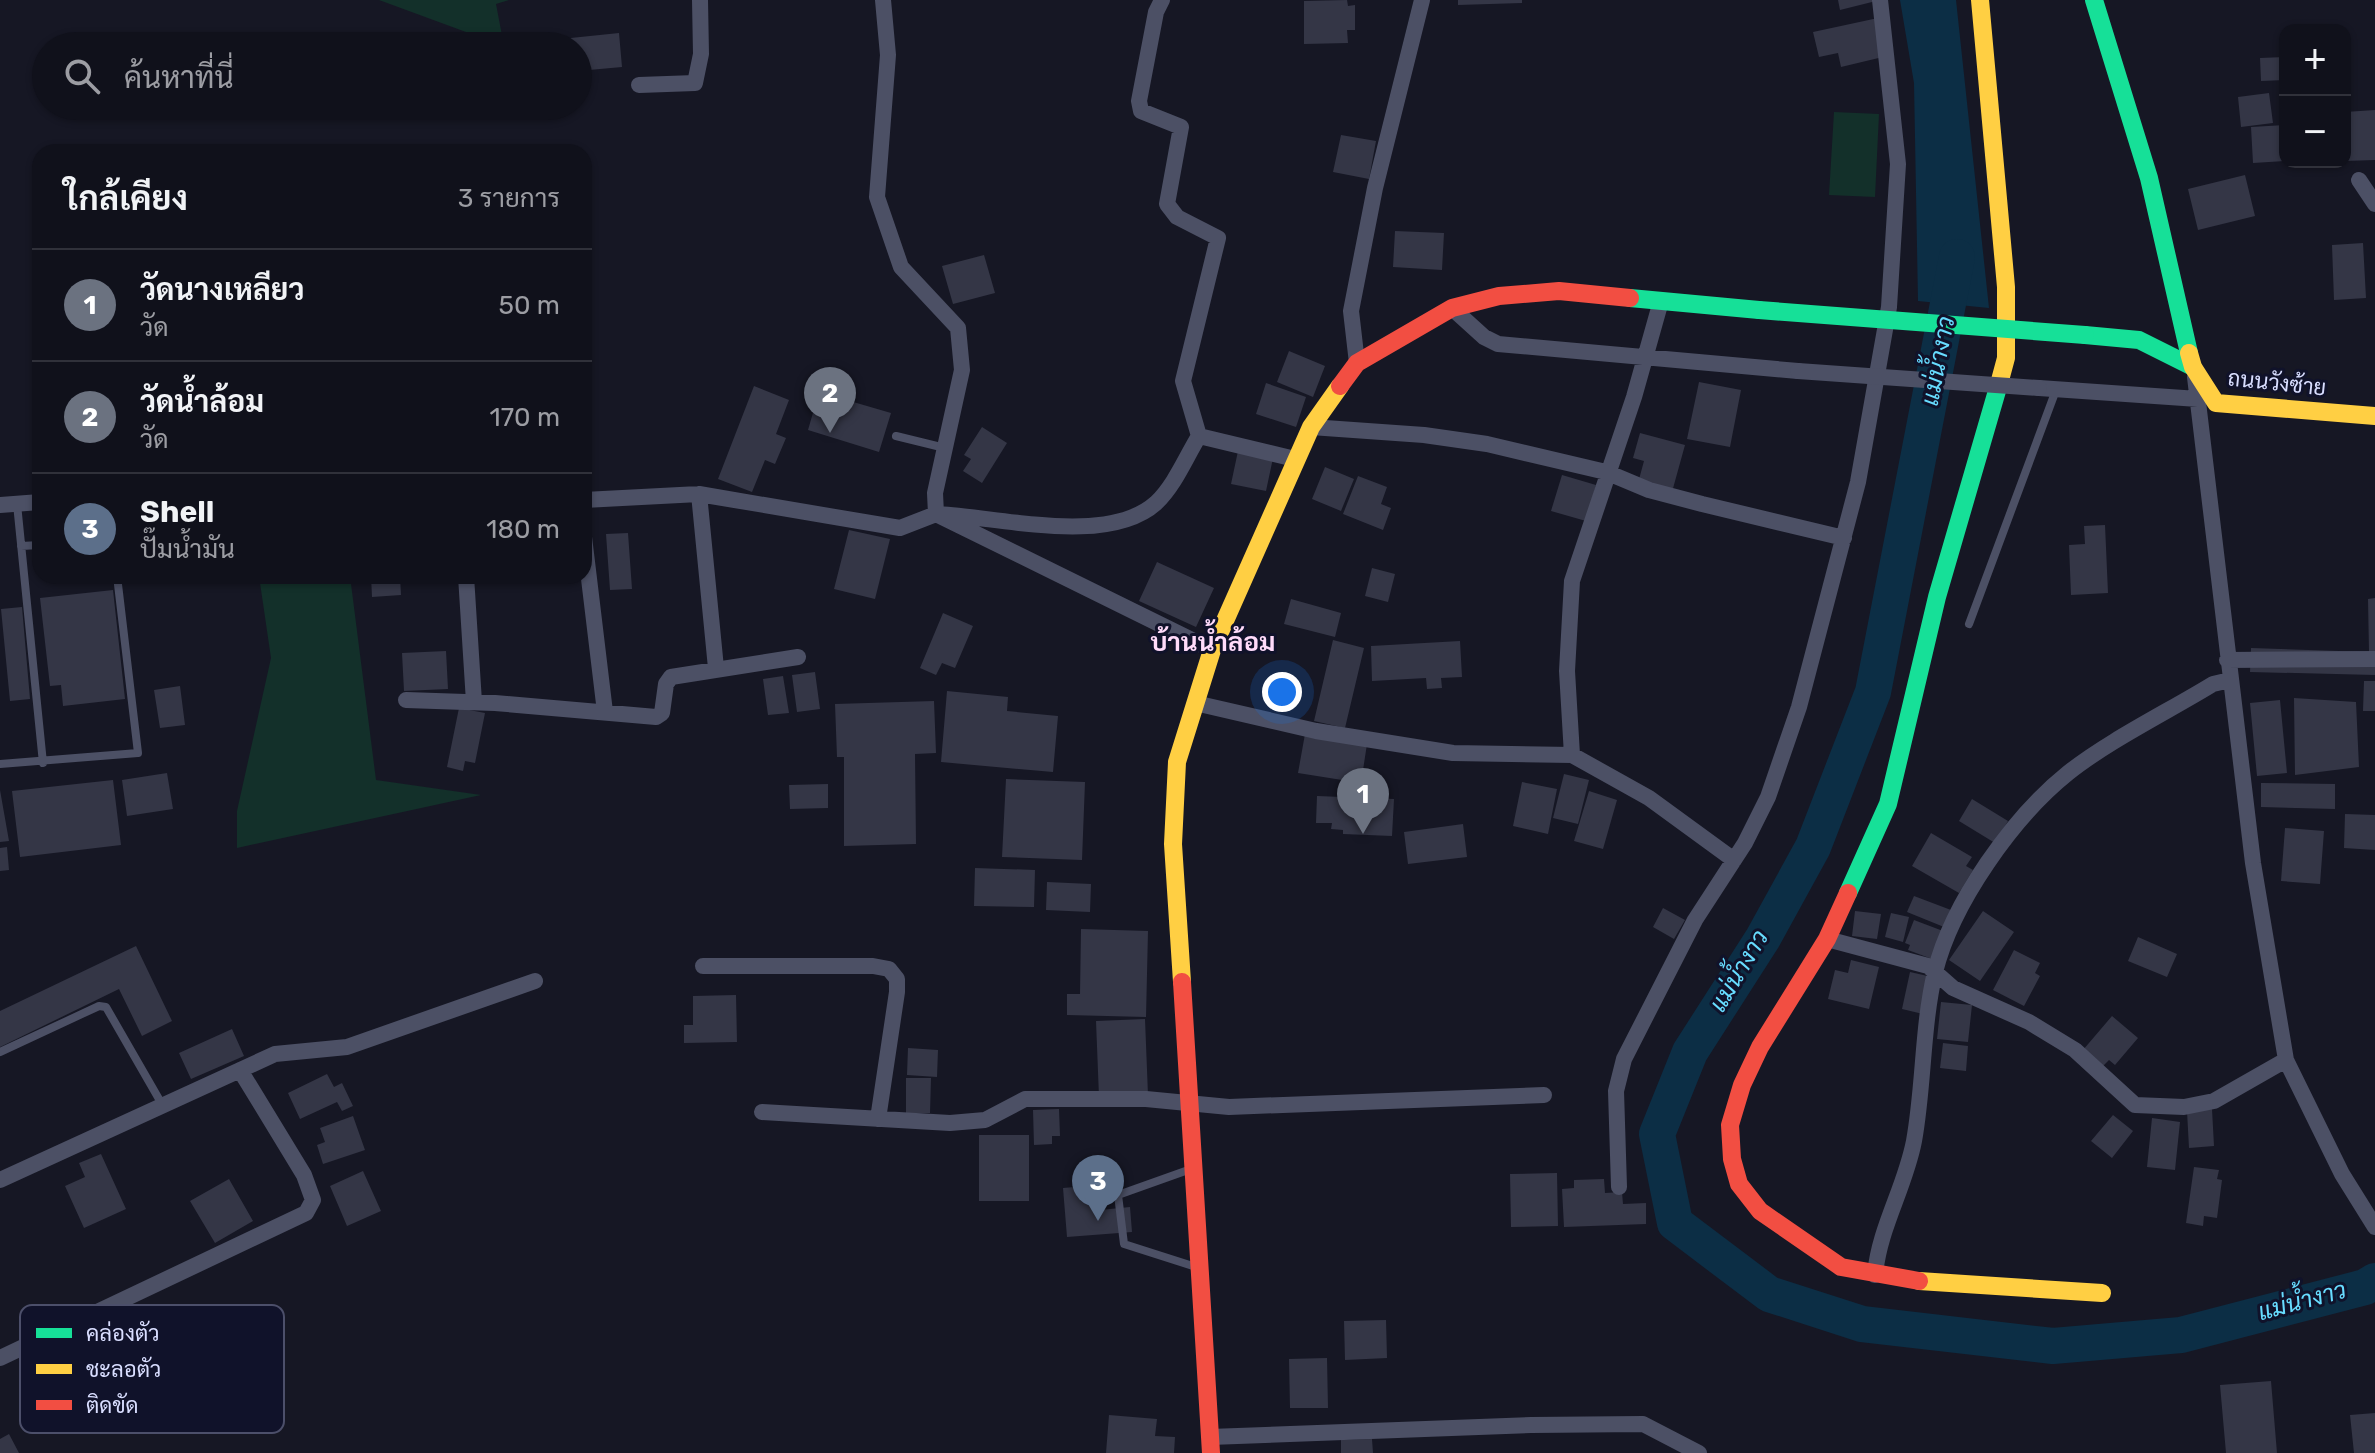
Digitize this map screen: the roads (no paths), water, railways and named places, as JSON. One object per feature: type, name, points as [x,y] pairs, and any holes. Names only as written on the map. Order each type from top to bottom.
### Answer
[{"type":"main road","points":[[1980,0],[2006,287],[2006,358],[1937,597],[1888,804],[1827,939],[1760,1047],[1742,1085],[1730,1125],[1732,1159],[1739,1184],[1760,1211],[1841,1267],[1900,1280],[2102,1293]]},
{"type":"main road","points":[[2094,0],[2149,178],[2175,302],[2193,367]]},
{"type":"main road","points":[[1211,1445],[1173,844],[1177,762],[1212,650],[1295,459],[1311,427],[1357,363],[1452,308],[1499,296],[1559,291],[2139,340],[2193,367]]},
{"type":"main road","name":"ถนนวังซ้าย","points":[[2193,367],[2216,403],[2375,416]]},
{"type":"street","points":[[639,85],[695,83],[701,54],[700,0]]},
{"type":"street","points":[[883,0],[888,55],[877,197],[901,267],[958,328],[962,370],[935,493],[936,514]]},
{"type":"street","points":[[592,500],[699,494],[900,528],[936,514],[977,515],[1032,525],[1112,523],[1133,517],[1156,502],[1199,436],[1183,381],[1218,238],[1177,217],[1167,204],[1181,127],[1141,111],[1139,101],[1162,0]]},
{"type":"street","points":[[1357,363],[1351,311],[1375,188],[1422,0]]},
{"type":"street","points":[[1619,1187],[1616,1091],[1624,1059],[1695,920],[1734,860],[1768,797],[1799,707],[1858,482],[1890,291],[1898,164],[1880,0]]},
{"type":"street","points":[[2359,180],[2375,204]]},
{"type":"street","points":[[1572,755],[1567,671],[1572,581],[1661,301]]},
{"type":"street","points":[[1452,308],[1484,337],[1498,344],[1798,371],[2198,399]]},
{"type":"street","points":[[2193,367],[2253,863],[2286,1060],[2342,1174],[2375,1227]]},
{"type":"street","points":[[1311,427],[1487,444],[1606,472],[1649,490],[1844,538]]},
{"type":"street","points":[[1199,436],[1295,459]]},
{"type":"street","points":[[699,494],[716,668]]},
{"type":"street","points":[[9,504],[32,503]]},
{"type":"street","points":[[936,514],[1212,650]]},
{"type":"street","points":[[467,584],[474,702]]},
{"type":"street","points":[[590,584],[605,712]]},
{"type":"street","points":[[406,700],[660,716],[666,684],[671,677],[798,657]]},
{"type":"street","points":[[2227,660],[2375,659]]},
{"type":"street","points":[[1875,1275],[1884,1229],[1898,1199],[1914,1143],[1935,972],[1958,910],[1985,865],[2068,773],[2213,684],[2230,680]]},
{"type":"street","points":[[1195,703],[1316,731],[1453,753],[1572,755],[1649,798],[1734,860]]},
{"type":"street","points":[[1827,939],[1928,966],[1953,988],[2029,1022],[2075,1050],[2135,1105],[2184,1107],[2214,1101],[2286,1060]]},
{"type":"street","points":[[703,966],[889,969],[897,979],[897,992],[878,1119]]},
{"type":"street","points":[[0,1180],[240,1070],[291,1050],[347,1047],[535,981]]},
{"type":"street","points":[[112,1305],[306,1213],[313,1200],[304,1175],[240,1070]]},
{"type":"street","points":[[762,1112],[950,1123],[985,1120],[1025,1099],[1190,1102],[1229,1107],[1544,1095]]},
{"type":"street","points":[[0,1358],[20,1349]]},
{"type":"street","points":[[1211,1445],[1531,1425],[1643,1424],[1699,1453]]},
{"type":"lane","points":[[1969,624],[2048,389]]},
{"type":"lane","points":[[896,436],[945,448]]},
{"type":"lane","points":[[9,504],[21,546],[43,763]]},
{"type":"lane","points":[[21,546],[32,545]]},
{"type":"lane","points":[[0,764],[43,763],[138,753],[118,584]]},
{"type":"lane","points":[[0,1052],[99,1006],[106,1007],[163,1106]]},
{"type":"lane","points":[[1192,1168],[1118,1195],[1124,1244],[1199,1268]]},
{"type":"water","points":[[1900,0],[1956,0],[1989,308],[1918,301],[1914,83]]},
{"type":"waterway","name":"แม่น้ำงาว","points":[[1957,257],[1873,692],[1813,847],[1763,938],[1690,1052],[1657,1134],[1675,1223],[1769,1294],[1862,1324],[2053,1346],[2181,1335],[2365,1287],[2375,1281]]},
{"type":"place","name":"วัดน้ำล้อม","points":[[830,433]]},
{"type":"place","name":"วัดนางเหลียว","points":[[1363,834]]},
{"type":"place","name":"Shell","points":[[1098,1221]]},
{"type":"district","name":"บ้านน้ำล้อม","points":[[1213,642]]}]
